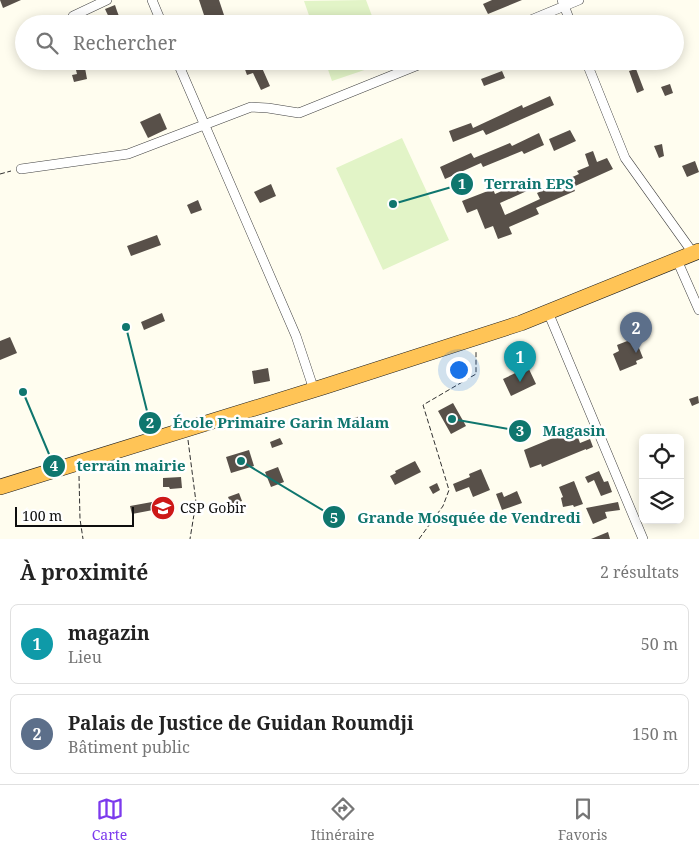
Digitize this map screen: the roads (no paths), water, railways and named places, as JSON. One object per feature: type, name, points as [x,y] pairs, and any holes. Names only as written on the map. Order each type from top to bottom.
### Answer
[{"type":"highway","points":[[0,487],[314,390],[521,323],[696,252]]},
{"type":"street","points":[[75,15],[106,0]]},
{"type":"street","points":[[152,0],[158,15]]},
{"type":"street","points":[[539,15],[563,3],[579,0]]},
{"type":"street","points":[[563,3],[568,15]]},
{"type":"street","points":[[182,70],[296,336],[314,390]]},
{"type":"street","points":[[21,169],[128,154],[251,107],[268,108],[298,114],[406,70]]},
{"type":"street","points":[[590,70],[625,158],[696,252]]},
{"type":"street","points":[[677,260],[699,310]]},
{"type":"street","points":[[548,312],[643,539]]},
{"type":"place","name":"Terrain EPS","points":[[393,204]]},
{"type":"place","name":"École Primaire Garin Malam","points":[[126,327]]},
{"type":"place","name":"Palais de Justice de Guidan Roumdji","points":[[636,353]]},
{"type":"place","name":"magazin","points":[[520,382]]},
{"type":"place","name":"terrain mairie","points":[[23,392]]},
{"type":"place","name":"Magasin","points":[[452,419]]},
{"type":"place","name":"Grande Mosquée de Vendredi","points":[[241,461]]},
{"type":"place","name":"CSP Gobir","points":[[163,508]]}]
